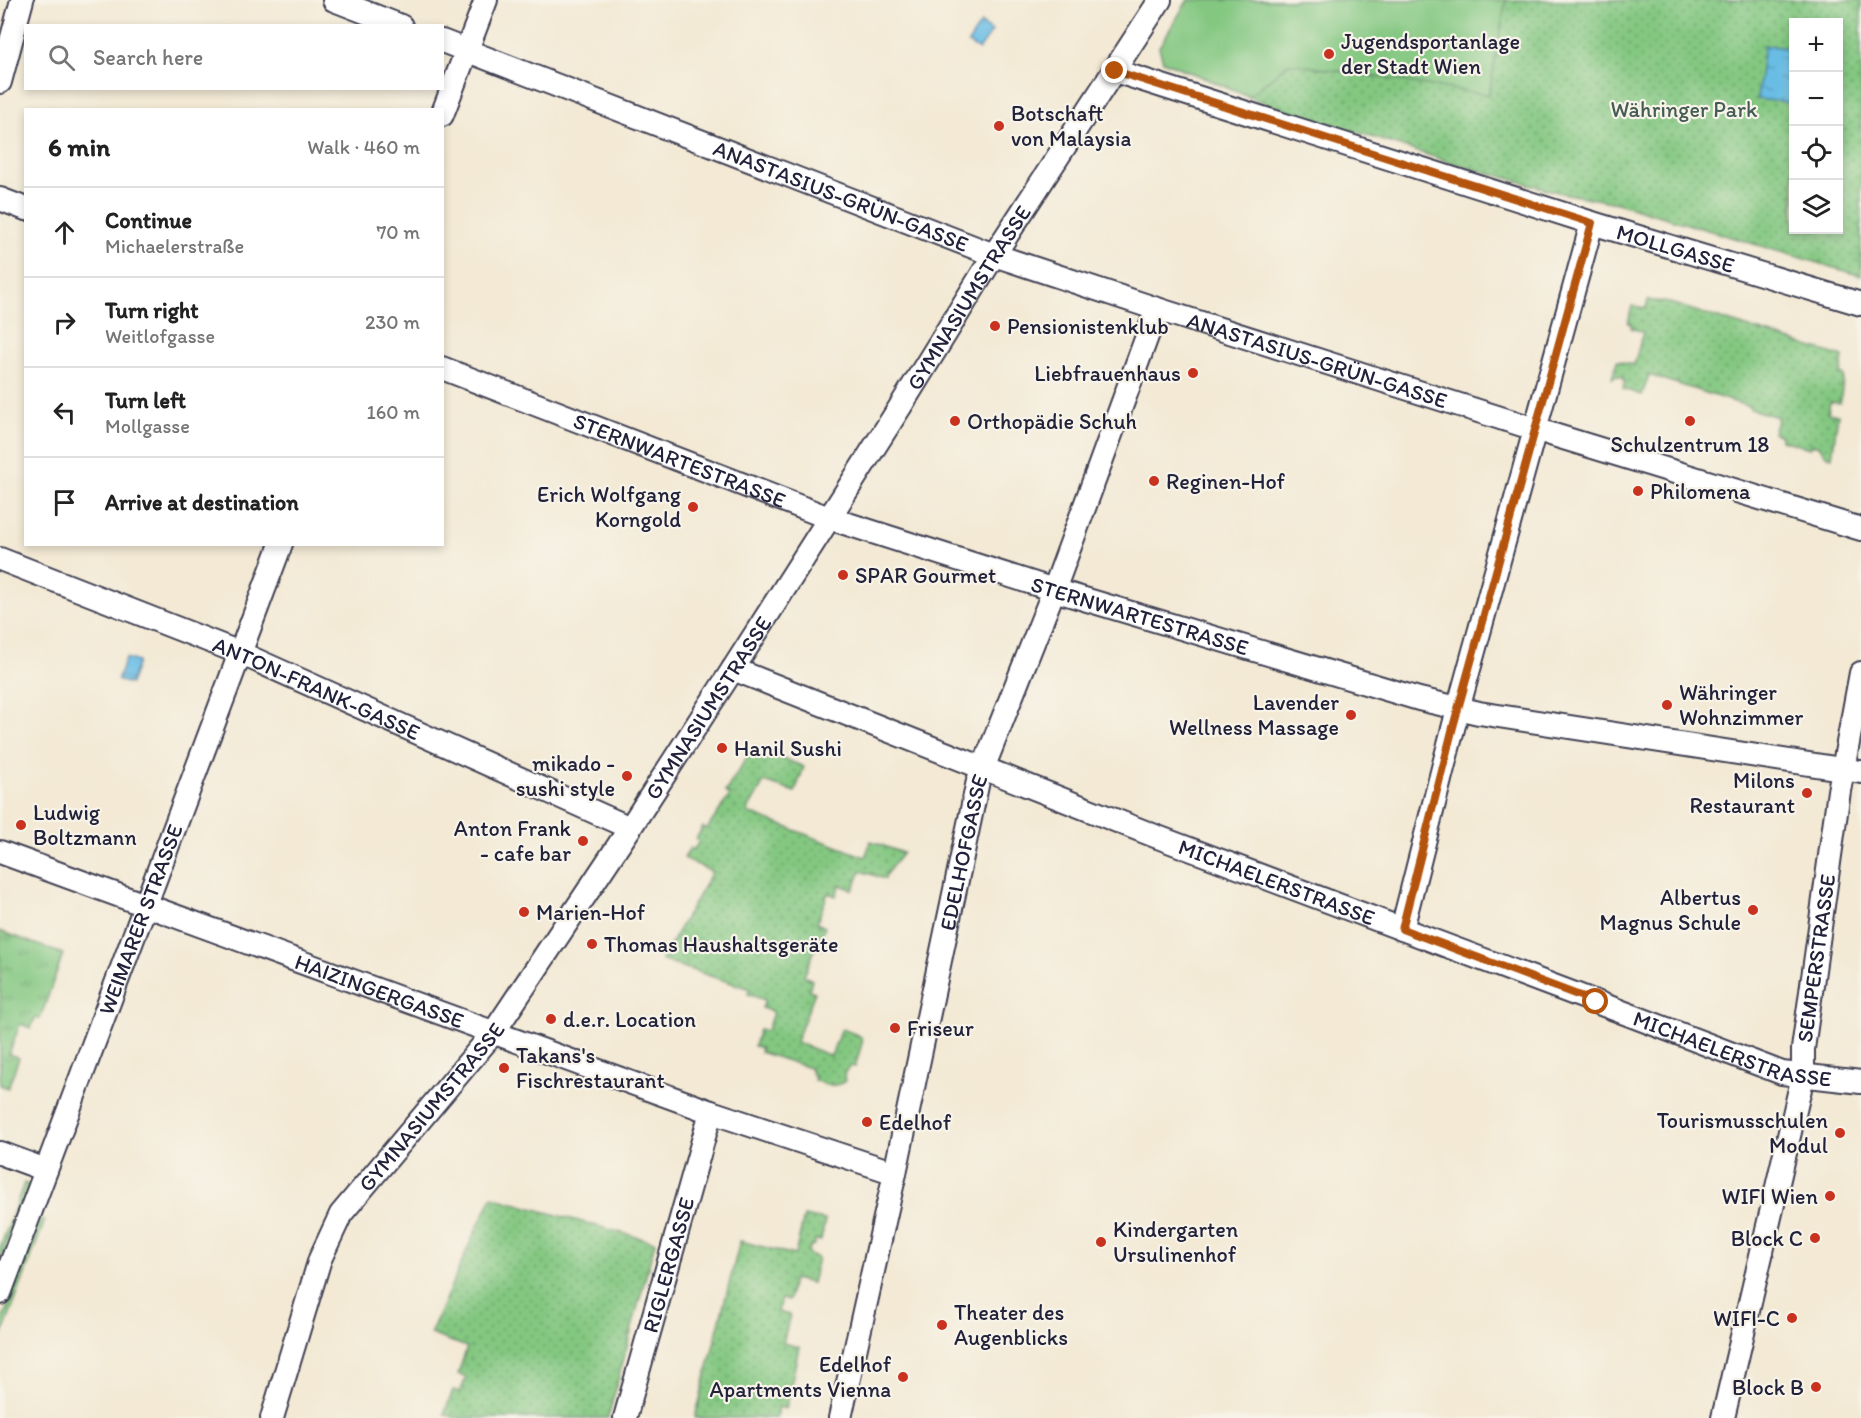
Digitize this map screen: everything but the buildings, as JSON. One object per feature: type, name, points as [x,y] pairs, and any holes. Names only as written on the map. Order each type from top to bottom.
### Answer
[{"type":"street","points":[[0,82],[22,0]]},
{"type":"street","points":[[334,0],[396,24]]},
{"type":"street","points":[[444,110],[486,0]]},
{"type":"street","name":"GYMNASIUMSTRASSE","points":[[272,1418],[320,1259],[341,1214],[494,1032],[733,669],[994,255],[1160,0]]},
{"type":"street","name":"ANASTASIUS-GRÜN-GASSE","points":[[444,42],[994,255],[1568,439],[1861,529]]},
{"type":"street","name":"MOLLGASSE","points":[[1115,71],[1592,223],[1861,304]]},
{"type":"street","points":[[0,199],[24,208]]},
{"type":"street","points":[[1402,929],[1458,709],[1592,223]]},
{"type":"street","name":"EDELHOFGASSE","points":[[840,1418],[895,1173],[978,781],[1054,590],[1157,309]]},
{"type":"street","name":"STERNWARTESTRASSE","points":[[444,369],[829,518],[1054,590],[1407,695],[1458,709],[1852,771]]},
{"type":"street","name":"WEIMARER STRASSE","points":[[0,1293],[280,546]]},
{"type":"street","name":"ANTON-FRANK-GASSE","points":[[0,559],[240,653],[630,828]]},
{"type":"street","name":"MICHAELERSTRASSE","points":[[733,669],[1155,837],[1782,1073],[1861,1082]]},
{"type":"street","name":"SEMPERSTRASSE","points":[[1724,1418],[1803,1076],[1803,1049],[1852,771],[1861,673]]},
{"type":"street","name":"HAIZINGERGASSE","points":[[0,852],[711,1112],[895,1173]]},
{"type":"street","name":"RIGLERGASSE","points":[[625,1418],[711,1112]]},
{"type":"street","points":[[0,1153],[46,1170]]},
{"type":"green space","name":"Währinger Park","points":[[1188,0],[1861,0],[1861,276],[1617,203],[1561,193],[1459,165],[1256,100],[1163,61],[1159,47]]},
{"type":"green space","name":"Jugendsportanlage der Stadt Wien","points":[[1188,0],[1506,0],[1489,95],[1289,63],[1249,96],[1163,61],[1159,47]]},
{"type":"green space","points":[[1648,300],[1670,303],[1843,357],[1841,374],[1844,375],[1840,403],[1830,402],[1828,413],[1838,415],[1832,457],[1826,455],[1819,446],[1811,444],[1810,448],[1781,440],[1781,436],[1773,433],[1778,417],[1750,409],[1750,407],[1649,375],[1642,395],[1623,389],[1625,382],[1622,377],[1612,378],[1617,361],[1634,365],[1643,332],[1631,328],[1632,325],[1628,323],[1632,306],[1646,308]]},
{"type":"green space","points":[[754,746],[804,767],[795,792],[764,782],[747,812],[865,857],[871,841],[903,853],[886,874],[885,879],[861,871],[853,890],[840,885],[836,896],[828,893],[817,923],[825,927],[821,936],[828,939],[824,949],[816,947],[804,976],[812,980],[809,990],[815,992],[796,1042],[831,1056],[840,1031],[843,1029],[860,1036],[863,1040],[855,1067],[851,1066],[846,1071],[845,1081],[837,1085],[814,1080],[815,1076],[812,1075],[810,1068],[760,1052],[761,1048],[754,1046],[759,1029],[767,1031],[773,1012],[762,1008],[765,1000],[748,994],[750,989],[661,960],[712,872],[684,858],[690,848],[693,850],[699,842],[696,839],[703,827],[707,829],[730,795],[725,792]]},
{"type":"green space","points":[[0,931],[63,954],[40,1019],[35,1018],[31,1028],[20,1024],[9,1054],[19,1058],[8,1088],[0,1085]]},
{"type":"green space","points":[[24,1183],[29,1185],[0,1263],[0,1248]]},
{"type":"green space","points":[[492,1197],[655,1242],[608,1418],[456,1418],[444,1414],[453,1390],[460,1392],[466,1378],[458,1374],[467,1347],[430,1334]]},
{"type":"green space","points":[[804,1216],[825,1220],[821,1241],[815,1240],[814,1245],[808,1250],[809,1255],[818,1258],[812,1283],[793,1279],[789,1300],[781,1299],[778,1312],[790,1315],[783,1343],[799,1347],[786,1409],[778,1407],[776,1418],[695,1418],[740,1241],[795,1255]]},
{"type":"green space","points":[[40,1219],[45,1220],[2,1336],[0,1326]]},
{"type":"water","points":[[981,23],[992,31],[979,50],[968,43]]},
{"type":"water","points":[[1764,45],[1789,48],[1789,103],[1757,99]]},
{"type":"water","points":[[126,658],[138,662],[130,684],[117,680]]},
{"type":"place","name":"Jugendsportanlage der Stadt Wien","points":[[1329,54]]},
{"type":"place","name":"Botschaft von Malaysia","points":[[999,126]]},
{"type":"place","name":"Pensionistenklub","points":[[995,326]]},
{"type":"place","name":"Liebfrauenhaus","points":[[1193,373]]},
{"type":"place","name":"Orthopädie Schuh","points":[[955,421]]},
{"type":"place","name":"Schulzentrum 18","points":[[1690,421]]},
{"type":"place","name":"Reginen-Hof","points":[[1154,481]]},
{"type":"place","name":"Philomena","points":[[1638,491]]},
{"type":"place","name":"Erich Wolfgang Korngold","points":[[693,507]]},
{"type":"place","name":"SPAR Gourmet","points":[[843,575]]},
{"type":"place","name":"Währinger Wohnzimmer","points":[[1667,705]]},
{"type":"place","name":"Lavender Wellness Massage","points":[[1351,715]]},
{"type":"place","name":"Hanil Sushi","points":[[722,748]]},
{"type":"place","name":"mikado - sushi style","points":[[627,776]]},
{"type":"place","name":"Milons Restaurant","points":[[1807,793]]},
{"type":"place","name":"Ludwig Boltzmann","points":[[21,825]]},
{"type":"place","name":"Anton Frank - cafe bar","points":[[583,841]]},
{"type":"place","name":"Albertus Magnus Schule","points":[[1753,910]]},
{"type":"place","name":"Marien-Hof","points":[[524,912]]},
{"type":"place","name":"Thomas Haushaltsgeräte","points":[[592,944]]},
{"type":"place","name":"d.e.r. Location","points":[[551,1019]]},
{"type":"place","name":"Friseur","points":[[895,1028]]},
{"type":"place","name":"Takans's Fischrestaurant","points":[[504,1068]]},
{"type":"place","name":"Edelhof","points":[[867,1122]]},
{"type":"place","name":"Tourismusschulen Modul","points":[[1840,1133]]},
{"type":"place","name":"WIFI Wien","points":[[1830,1196]]},
{"type":"place","name":"Block C","points":[[1815,1238]]},
{"type":"place","name":"Kindergarten Ursulinenhof","points":[[1101,1242]]},
{"type":"place","name":"WIFI-C","points":[[1792,1318]]},
{"type":"place","name":"Theater des Augenblicks","points":[[942,1325]]},
{"type":"place","name":"Edelhof Apartments Vienna","points":[[903,1377]]},
{"type":"place","name":"Block B","points":[[1816,1387]]},
{"type":"route","points":[[1115,71],[1592,223],[1453,727],[1402,929],[1596,1002]]}]
